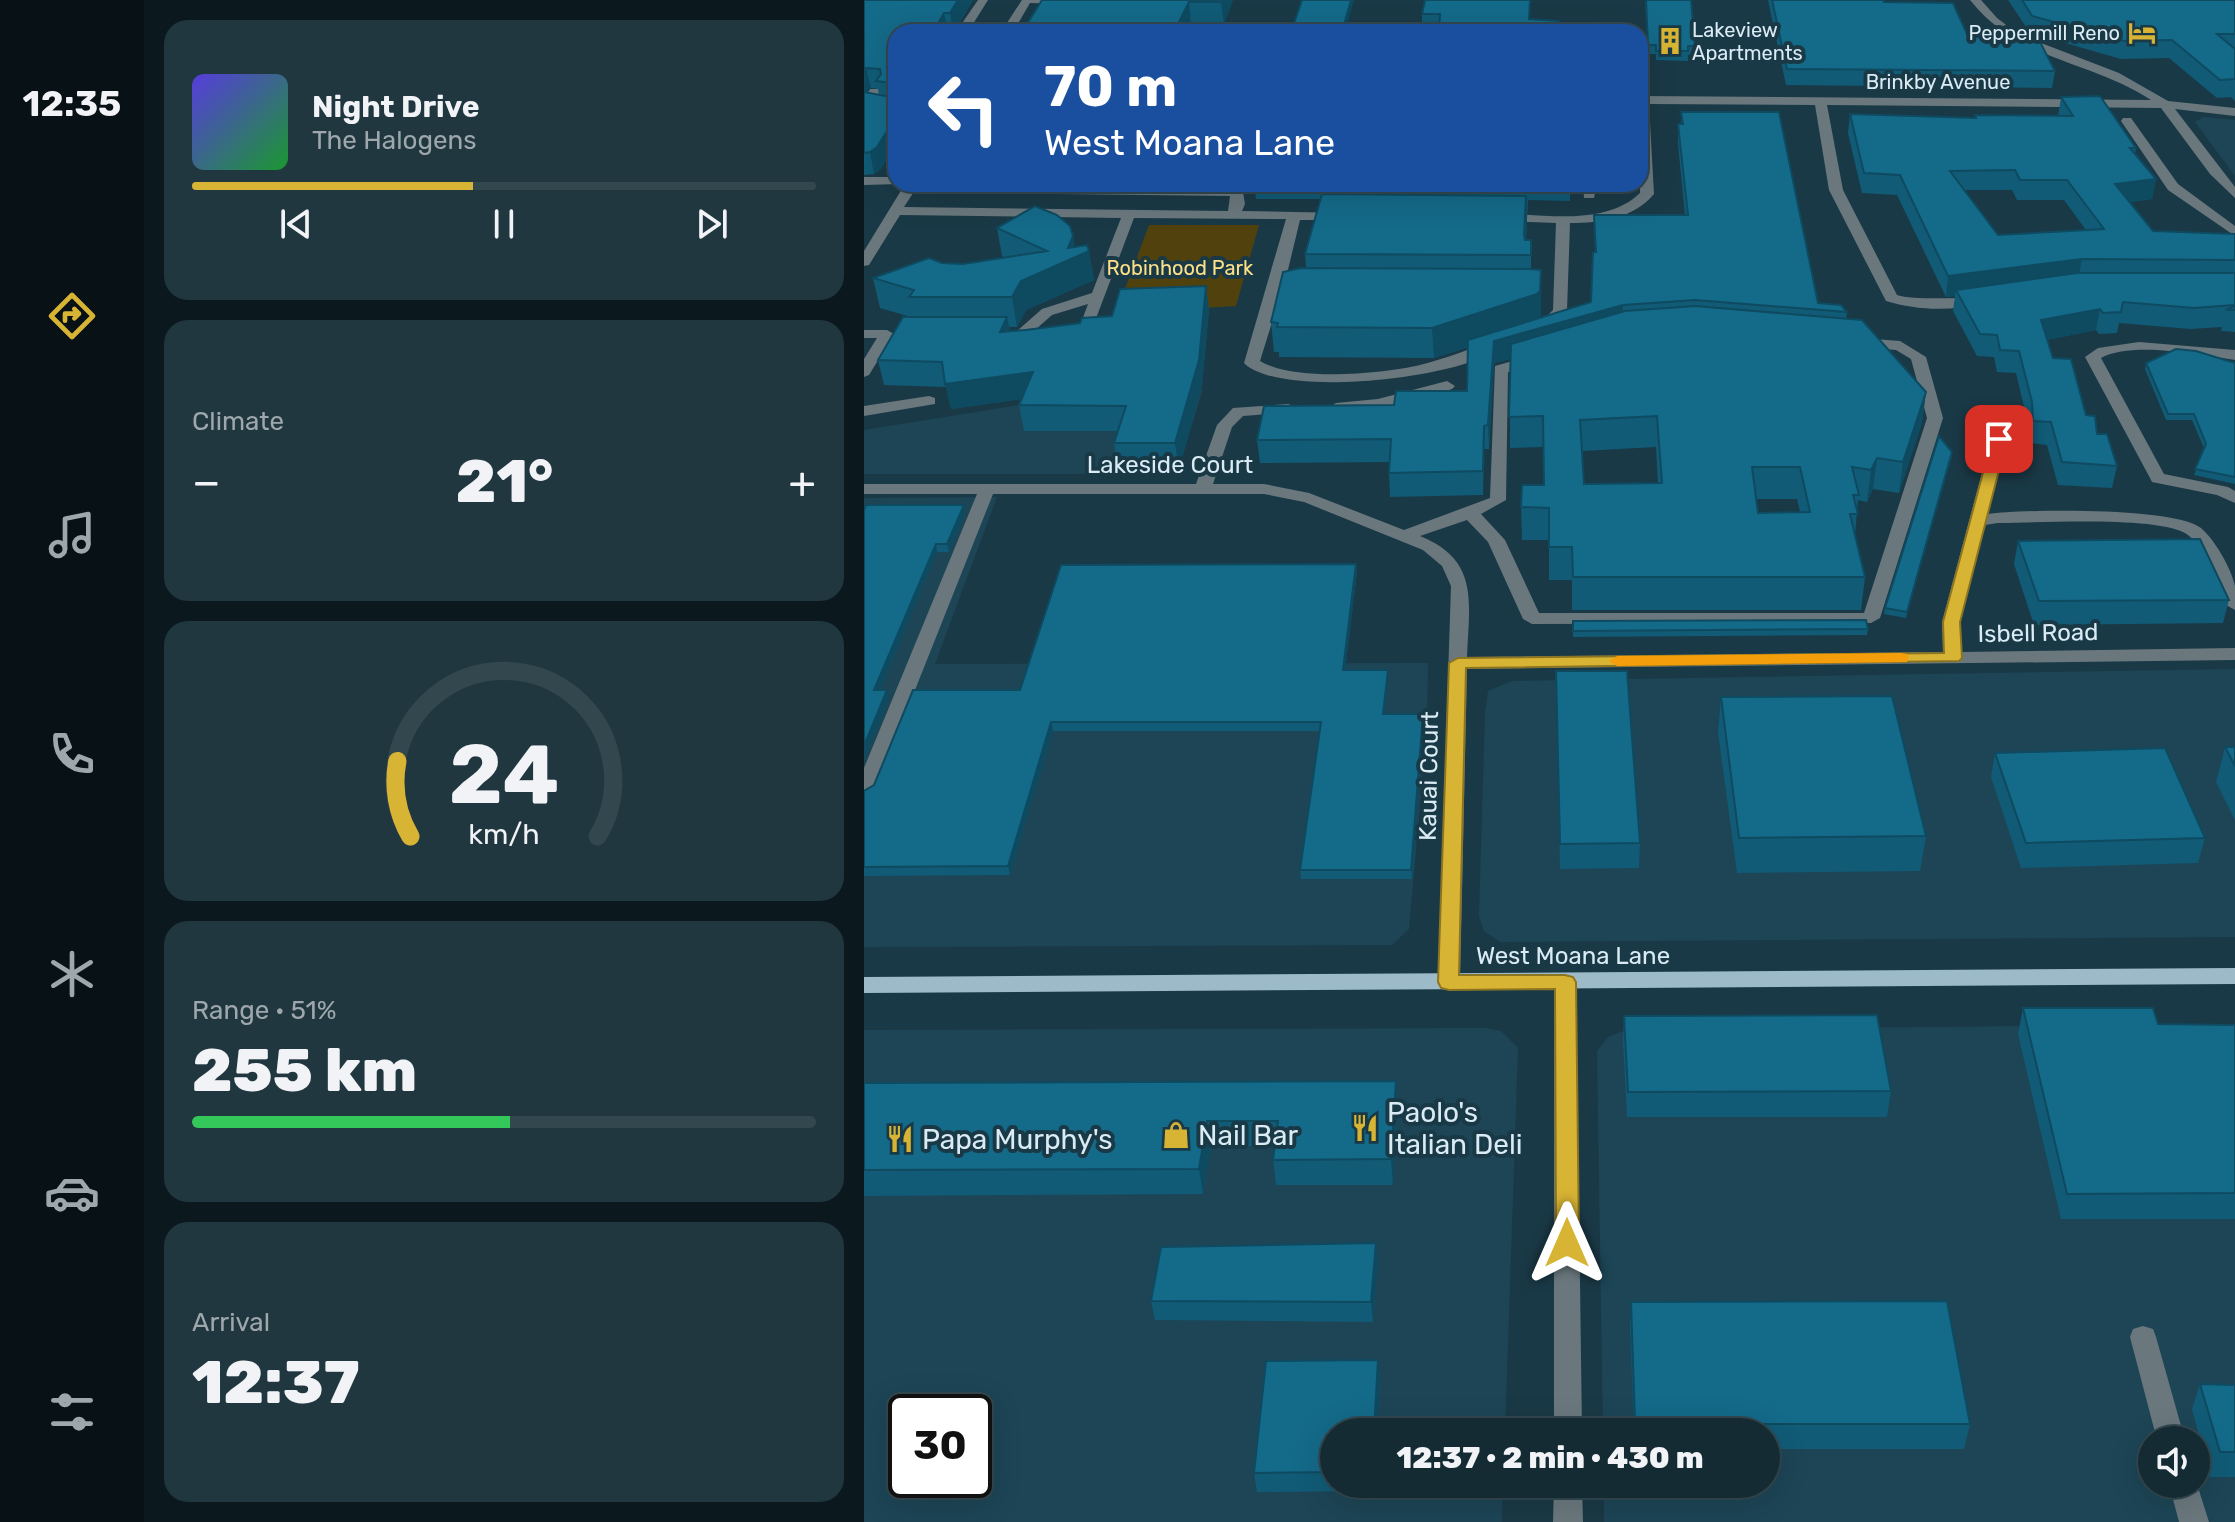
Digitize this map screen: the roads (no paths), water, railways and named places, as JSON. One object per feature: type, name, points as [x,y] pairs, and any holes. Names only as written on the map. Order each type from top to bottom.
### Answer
[{"type":"main road","name":"West Moana Lane","points":[[864,985],[2235,976]]},
{"type":"street","points":[[967,24],[983,0]]},
{"type":"street","points":[[1012,24],[1027,0],[1074,1]]},
{"type":"street","points":[[1975,0],[1986,15],[2009,34],[2126,82],[2164,104],[2220,180],[2235,194]]},
{"type":"street","name":"Brinkby Avenue","points":[[1648,100],[2164,104],[2235,112]]},
{"type":"street","points":[[1820,101],[1836,190],[1891,298],[1905,303],[1940,306],[1999,298]]},
{"type":"street","points":[[2002,102],[2012,123]]},
{"type":"street","points":[[2127,121],[2173,187],[2235,232]]},
{"type":"street","points":[[864,181],[888,181]]},
{"type":"street","points":[[865,259],[907,192]]},
{"type":"street","points":[[1233,215],[1238,204],[1236,192]]},
{"type":"street","points":[[1484,217],[1604,217],[1633,208],[1642,202],[1647,192]]},
{"type":"street","points":[[895,211],[1357,216]]},
{"type":"street","points":[[1098,296],[1047,312],[1015,334],[1080,331],[1087,326],[1129,214]]},
{"type":"street","points":[[1294,216],[1252,363],[1257,368],[1277,374],[1394,374],[1434,366],[1504,343]]},
{"type":"street","points":[[1531,333],[1544,329],[1560,311],[1553,291],[1563,218]]},
{"type":"street","points":[[1277,284],[1292,289],[1308,289]]},
{"type":"street","points":[[1403,536],[1498,500],[1500,369],[1623,334],[1694,329],[1900,346],[1918,357],[1935,418],[1871,618],[1532,619],[1496,540],[1470,513]]},
{"type":"street","points":[[864,334],[907,334]]},
{"type":"street","points":[[864,372],[887,334]]},
{"type":"street","points":[[2235,355],[2162,348],[2108,348],[2093,357],[2158,478],[2222,491],[2235,498]]},
{"type":"street","points":[[1203,489],[1225,425],[1239,411],[1378,404],[1447,386]]},
{"type":"street","points":[[864,411],[929,401]]},
{"type":"street","points":[[1953,658],[1951,622],[1999,439],[1997,433]]},
{"type":"street","name":"Lakeside Court","points":[[864,489],[1264,489],[1289,492],[1429,546],[1445,556],[1455,570]]},
{"type":"street","points":[[864,793],[987,489]]},
{"type":"street","points":[[1978,521],[1998,518],[2155,520],[2185,524],[2200,539],[2235,605]]},
{"type":"street","name":"Kauai Court","points":[[1449,982],[1460,586],[1455,570]]},
{"type":"street","name":"Isbell Road","points":[[1458,663],[2235,654]]},
{"type":"street","points":[[1565,982],[1568,1418]]},
{"type":"street","points":[[2143,1337],[2167,1426]]},
{"type":"street","points":[[1568,1498],[1568,1522]]},
{"type":"street","points":[[2187,1498],[2194,1522]]},
{"type":"place","name":"Peppermill Reno","points":[[2142,33]]},
{"type":"place","name":"Lakeview Apartments","points":[[1670,41]]},
{"type":"place","name":"Paolo's Italian Deli","points":[[1365,1128]]},
{"type":"place","name":"Nail Bar","points":[[1176,1135]]},
{"type":"place","name":"Papa Murphy's","points":[[900,1139]]},
{"type":"park label","name":"Robinhood Park","points":[[1180,268]]}]
